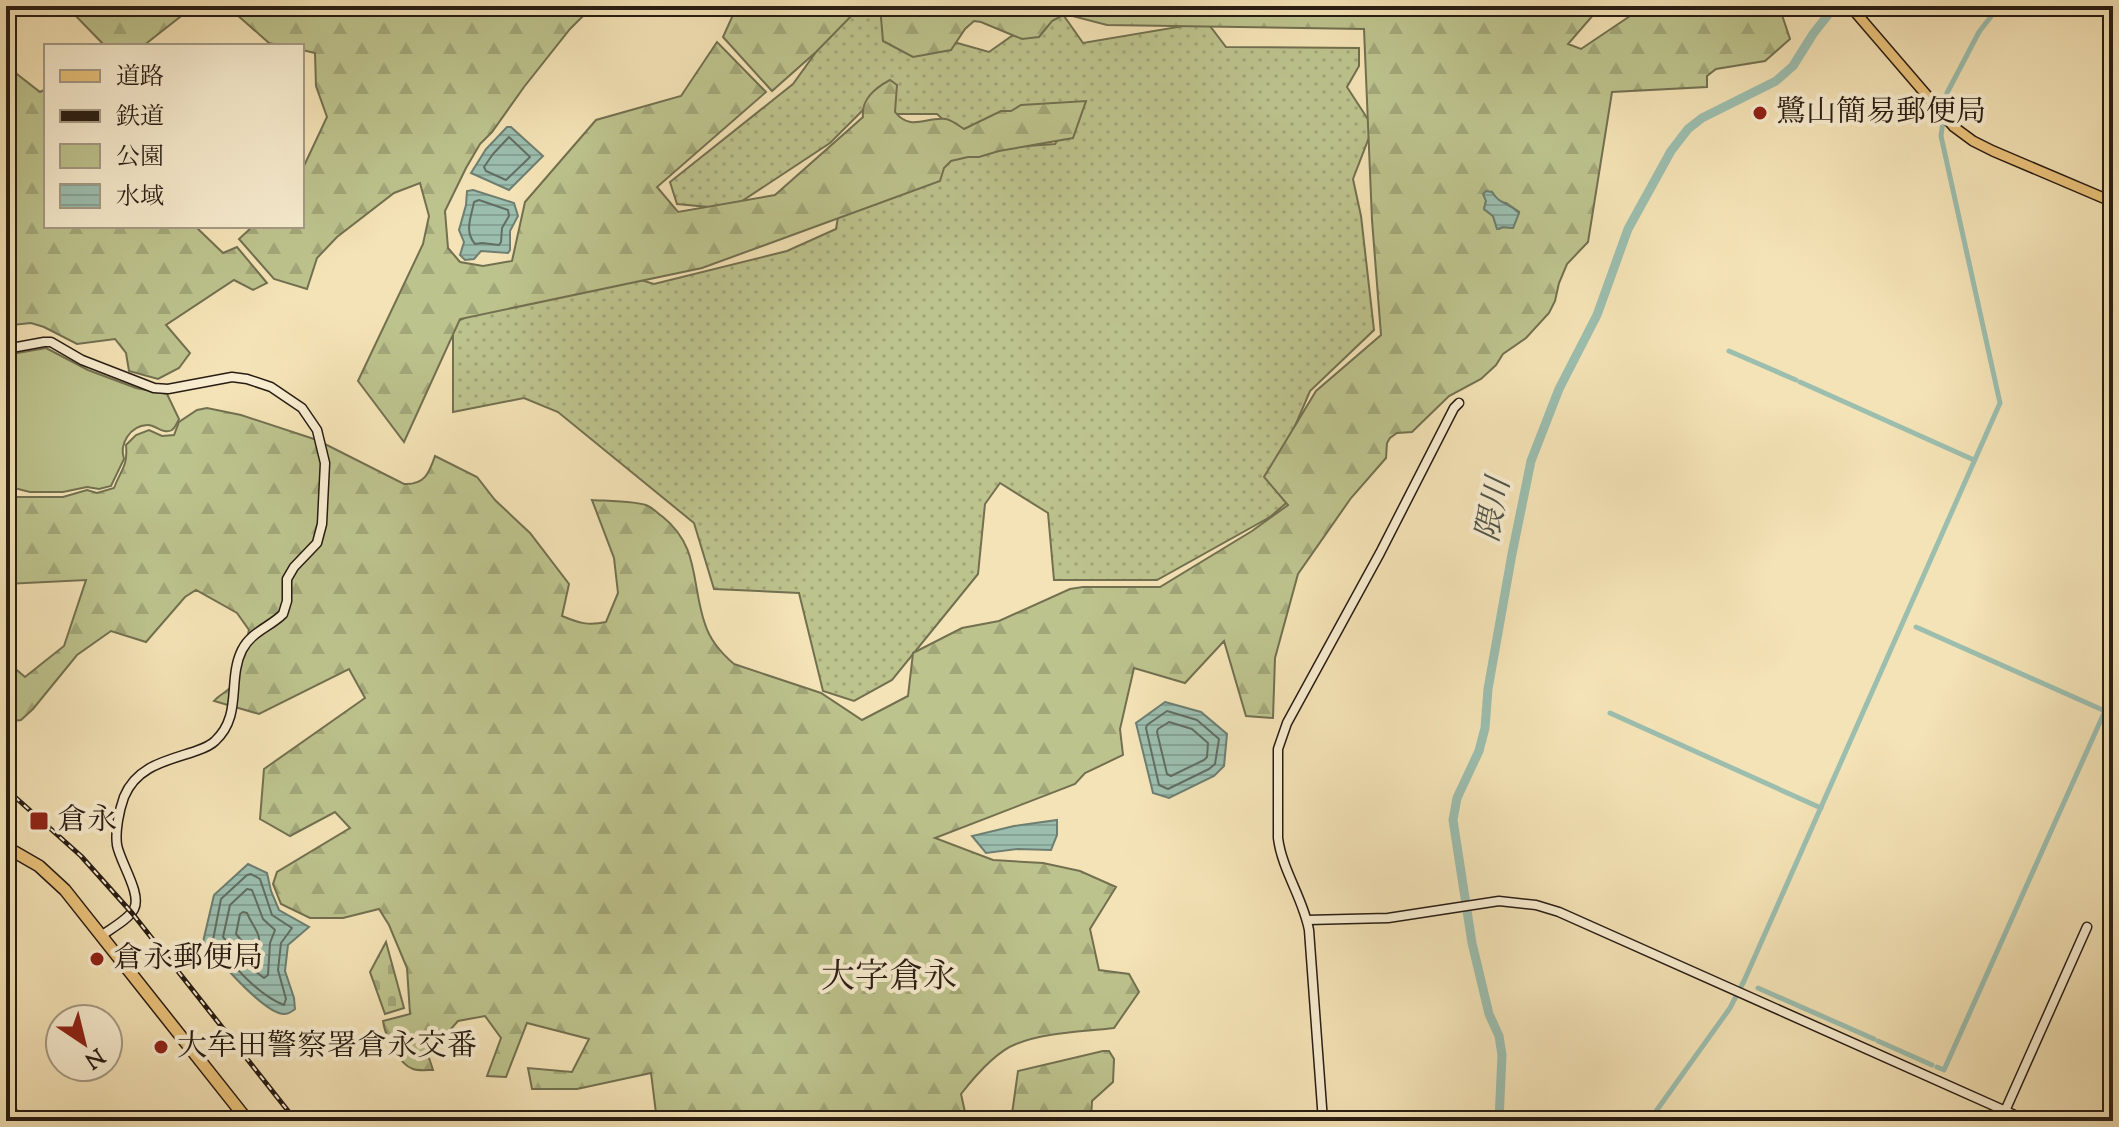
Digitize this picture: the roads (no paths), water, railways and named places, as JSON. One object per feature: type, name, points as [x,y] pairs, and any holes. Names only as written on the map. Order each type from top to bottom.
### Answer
[{"type":"highway","points":[[6,847],[39,866],[65,890],[248,1121]]},
{"type":"main road","points":[[1850,6],[1954,127],[1993,151],[2113,202]]},
{"type":"street","points":[[6,349],[51,342],[82,360],[154,388],[168,389],[232,377],[271,387],[302,408],[317,430],[325,463],[320,537],[313,549],[289,573],[283,614],[250,638],[242,650],[234,671],[233,707],[227,723],[212,744],[147,769],[127,792],[121,807],[117,837],[118,848],[135,893],[135,905],[132,913],[101,936]]},
{"type":"street","points":[[1323,1121],[1307,920],[1279,848],[1279,742],[1459,403]]},
{"type":"street","points":[[1307,920],[1388,918],[1499,901],[1521,902],[1559,912],[2028,1121]]},
{"type":"street","points":[[2005,1111],[2087,927]]},
{"type":"water","points":[[507,127],[511,127],[543,156],[509,190],[471,173],[486,149]]},
{"type":"water","points":[[473,190],[514,203],[518,216],[510,231],[508,253],[481,251],[474,259],[465,260],[460,255],[464,242],[459,230],[467,191]]},
{"type":"water","points":[[1492,192],[1519,213],[1513,228],[1497,229],[1493,216],[1484,209],[1486,201],[1483,194]]},
{"type":"water","points":[[1165,702],[1201,712],[1227,734],[1224,766],[1214,776],[1169,798],[1153,793],[1136,723]]},
{"type":"water","points":[[1057,820],[1057,835],[1051,850],[1017,849],[986,853],[972,836],[1014,826]]},
{"type":"water","points":[[248,864],[267,873],[279,910],[309,927],[288,945],[285,971],[295,1009],[287,1014],[275,1012],[253,995],[203,942],[214,895]]},
{"type":"waterway","name":"隈川","points":[[1499,1121],[1502,1055],[1472,943],[1453,820],[1457,798],[1479,751],[1485,728],[1488,689],[1531,461],[1559,389],[1597,315],[1628,229],[1671,151],[1688,129],[1702,118],[1776,81],[1793,66],[1835,6]]},
{"type":"waterway","points":[[1649,1121],[1730,1008],[1744,981],[2000,403],[1941,136],[1947,93],[1979,32],[1999,6]]},
{"type":"waterway","points":[[1729,351],[1796,380]]},
{"type":"waterway","points":[[1800,382],[1974,460]]},
{"type":"waterway","points":[[1916,627],[2105,711]]},
{"type":"waterway","points":[[1937,1067],[1944,1070],[2113,693]]},
{"type":"waterway","points":[[1610,713],[1821,808]]},
{"type":"waterway","points":[[1758,988],[1874,1039]]},
{"type":"waterway","points":[[1878,1041],[1932,1065]]},
{"type":"railway","points":[[6,789],[81,856],[132,913],[296,1121]]},
{"type":"railway","points":[[6,1100],[24,1121]]},
{"type":"place","name":"鷺山簡易郵便局","points":[[1760,113]]},
{"type":"place","name":"倉永","points":[[39,821]]},
{"type":"place","name":"倉永郵便局","points":[[97,959]]},
{"type":"place","name":"大牟田警察署倉永交番","points":[[161,1047]]},
{"type":"district","name":"大字倉永","points":[[889,978]]}]
